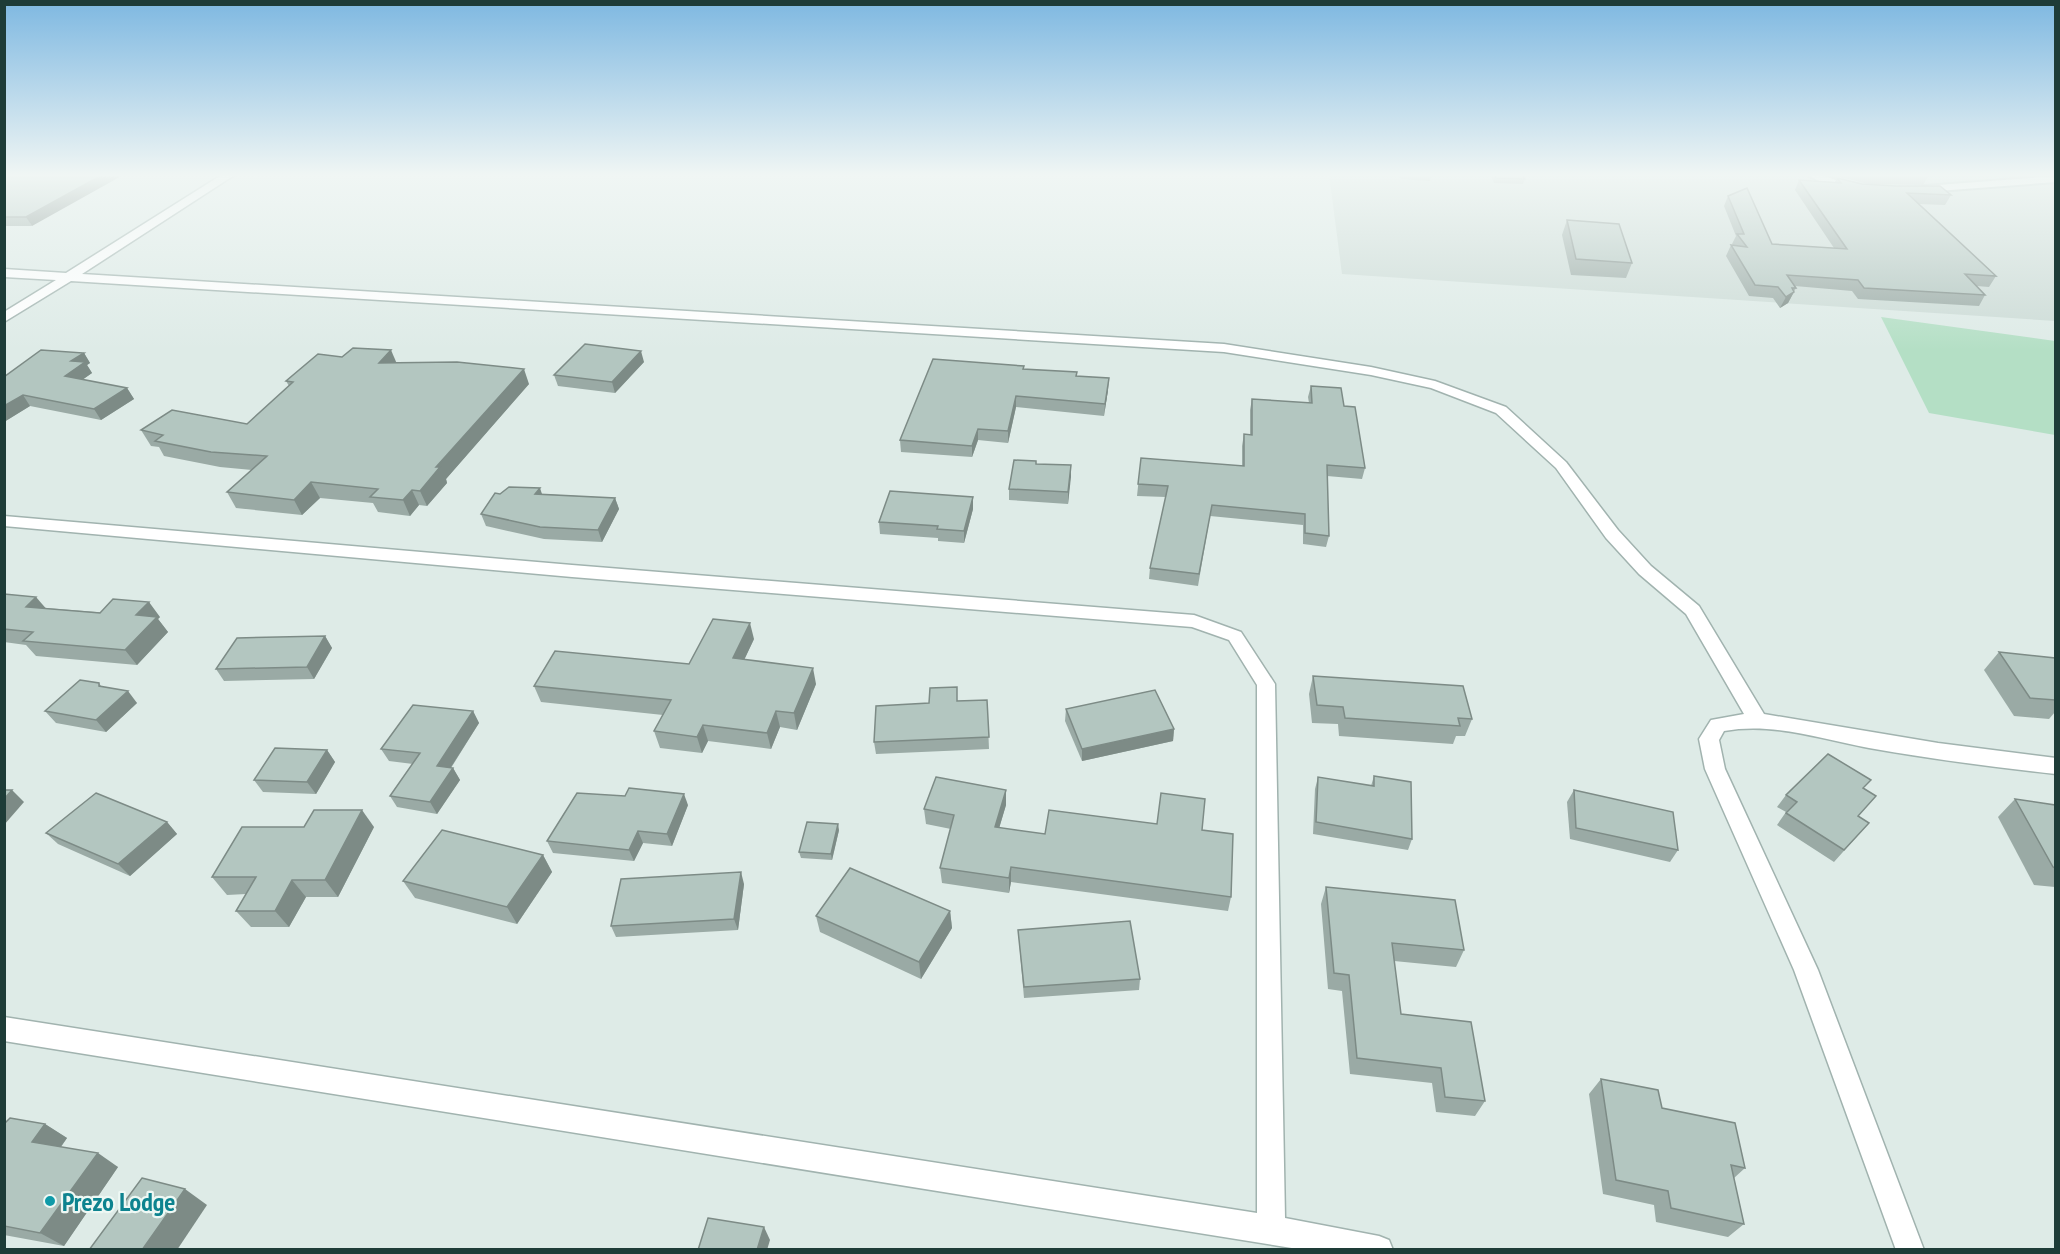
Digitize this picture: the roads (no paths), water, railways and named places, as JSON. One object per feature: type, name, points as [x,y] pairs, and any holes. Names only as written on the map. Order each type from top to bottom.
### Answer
[{"type":"street","points":[[4,318],[140,233]]},
{"type":"street","points":[[4,273],[785,319],[1224,348],[1371,371],[1435,385],[1500,410],[1562,465],[1612,534],[1645,570],[1693,610],[1758,722]]},
{"type":"street","points":[[4,521],[581,572],[1194,621],[1235,636],[1266,684],[1271,1229]]},
{"type":"street","points":[[1910,1250],[1806,969],[1715,769],[1709,739],[1718,725],[1737,720],[1974,758],[2055,766]]},
{"type":"street","points":[[4,1029],[1271,1229],[1379,1250]]},
{"type":"place","name":"Prezo Lodge","points":[[50,1201]]}]
